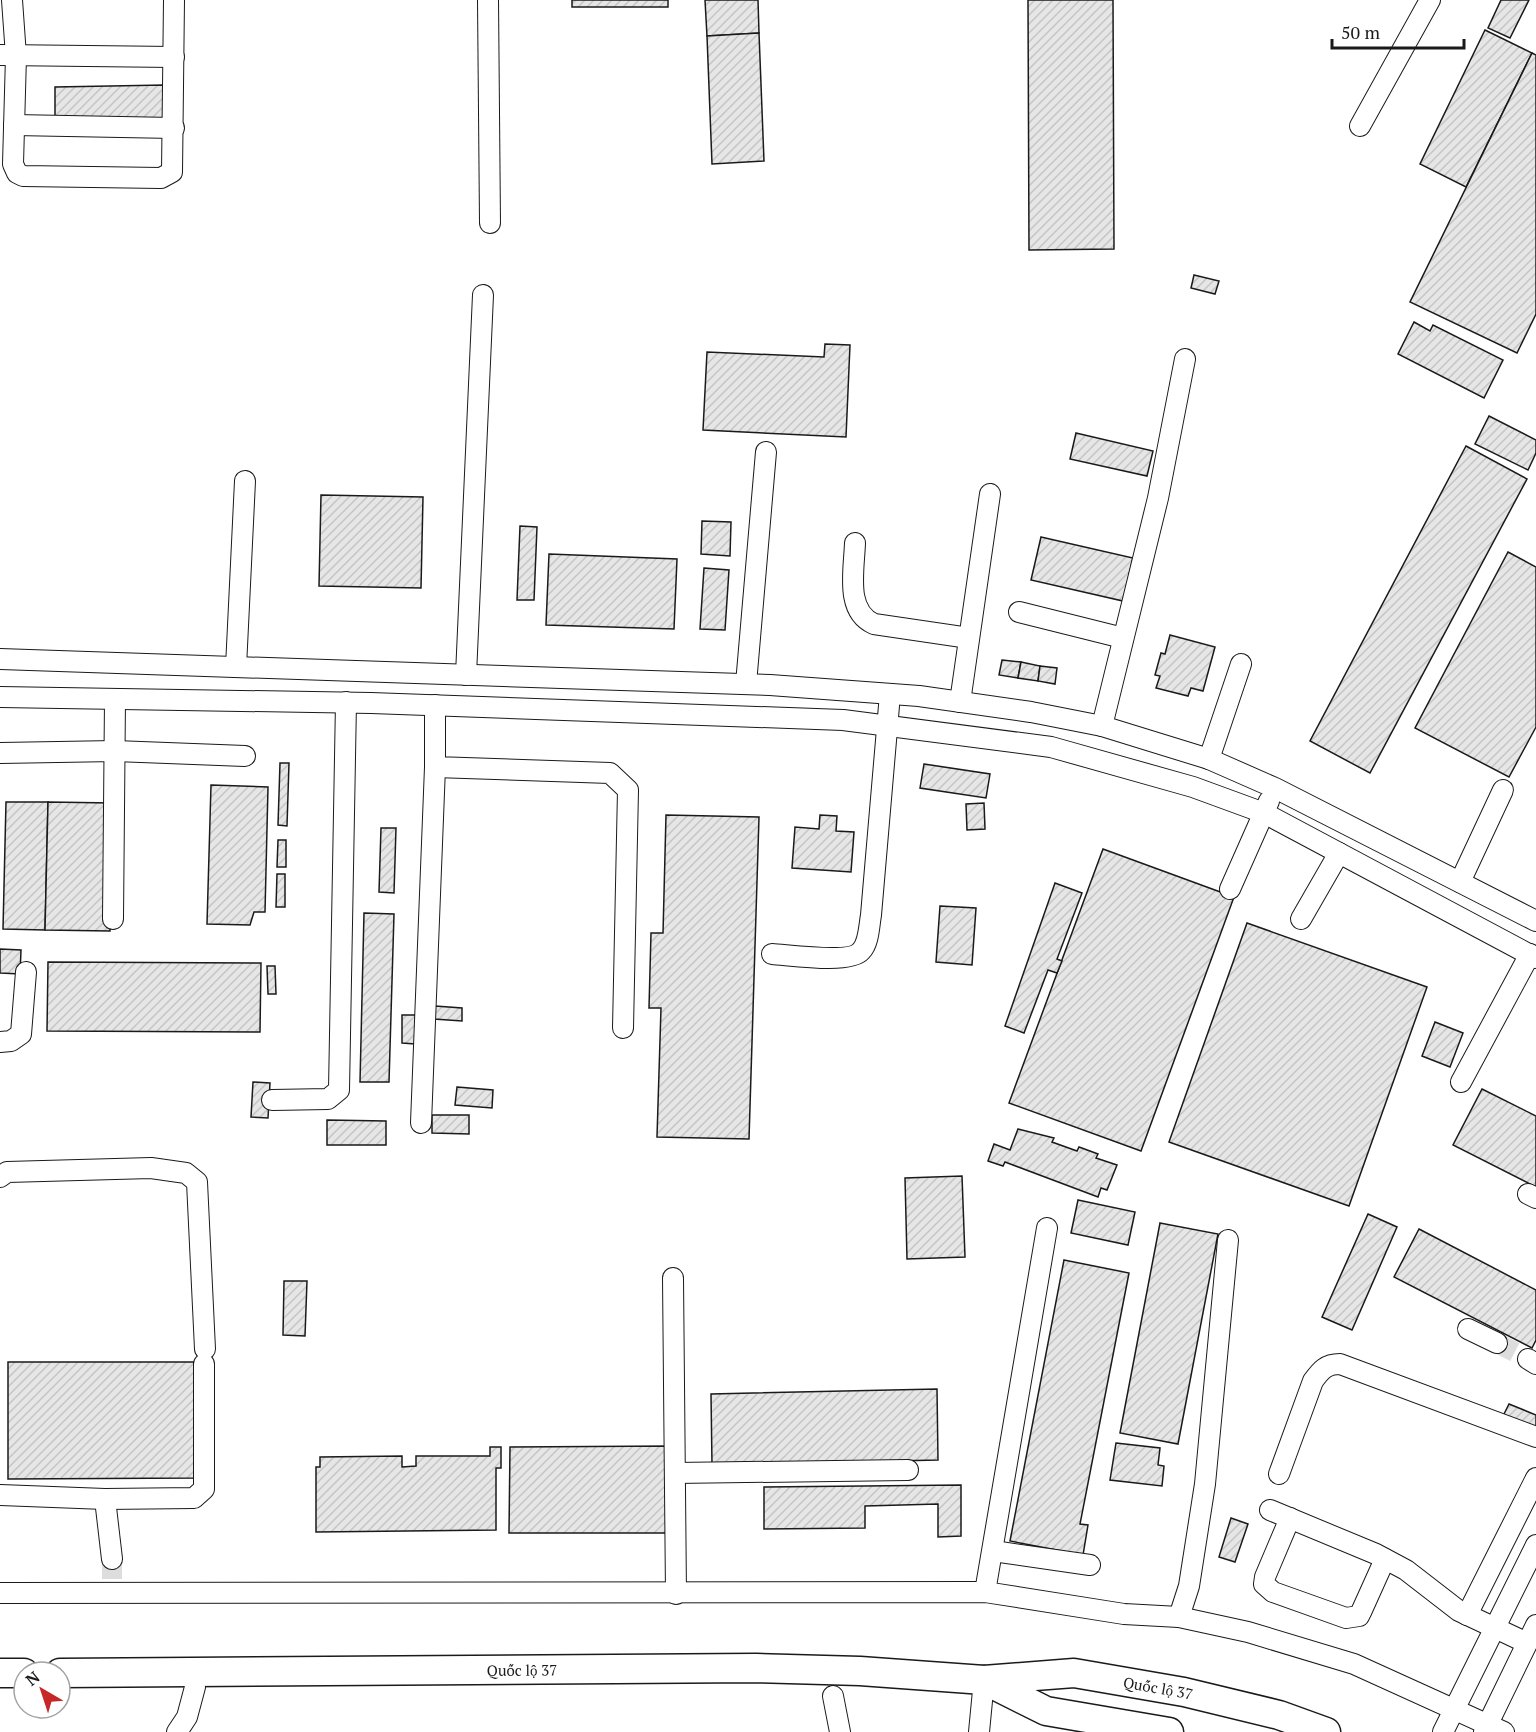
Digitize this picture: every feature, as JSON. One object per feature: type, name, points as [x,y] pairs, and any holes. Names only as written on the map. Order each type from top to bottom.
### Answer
[{"type":"highway","name":"Quốc lộ 37","points":[[72,1673],[756,1668],[861,1671],[984,1680],[1074,1673],[1184,1692],[1279,1715],[1326,1732]]},
{"type":"highway","name":"Quốc lộ 37","points":[[984,1680],[1046,1711],[1169,1732]]},
{"type":"street","points":[[12,0],[8,56],[14,125],[13,164],[17,173],[23,176],[167,177],[172,172],[174,128],[174,0]]},
{"type":"street","points":[[488,0],[490,223]]},
{"type":"street","points":[[1360,126],[1430,0]]},
{"type":"street","points":[[8,56],[174,57]]},
{"type":"street","points":[[14,125],[174,128]]},
{"type":"street","points":[[466,675],[483,295]]},
{"type":"street","points":[[1102,726],[1158,498],[1185,359]]},
{"type":"street","points":[[746,684],[766,452]]},
{"type":"street","points":[[236,667],[245,481]]},
{"type":"street","points":[[960,702],[990,494]]},
{"type":"street","points":[[855,543],[854,604],[862,619],[874,624],[969,638]]},
{"type":"street","points":[[1019,612],[1123,638]]},
{"type":"street","points":[[0,659],[746,684],[890,694],[1031,712],[1102,726],[1209,759],[1275,788],[1536,921]]},
{"type":"street","points":[[1209,759],[1241,664]]},
{"type":"street","points":[[772,954],[855,956],[862,950],[867,940],[890,694]]},
{"type":"street","points":[[0,697],[346,702],[843,720],[1051,747],[1193,787],[1264,813],[1533,956],[1461,1082]]},
{"type":"street","points":[[113,919],[115,699]]},
{"type":"street","points":[[272,1100],[328,1099],[339,1090],[346,702]]},
{"type":"street","points":[[421,1123],[435,767],[435,705]]},
{"type":"street","points":[[0,753],[115,751],[245,756]]},
{"type":"street","points":[[435,767],[610,773],[628,790],[623,1028]]},
{"type":"street","points":[[1230,889],[1275,788]]},
{"type":"street","points":[[1460,882],[1503,790]]},
{"type":"street","points":[[1301,919],[1339,853]]},
{"type":"street","points":[[0,1042],[11,1041],[21,1034],[26,972]]},
{"type":"street","points":[[0,1177],[7,1172],[118,1167],[186,1173],[197,1182],[204,1356],[202,1492],[194,1498],[105,1499],[0,1495]]},
{"type":"street","points":[[985,1592],[1047,1228]]},
{"type":"street","points":[[1179,1617],[1189,1586],[1205,1484],[1228,1240]]},
{"type":"street","points":[[673,1278],[676,1594]]},
{"type":"street","points":[[1468,1329],[1497,1343]]},
{"type":"street","points":[[1279,1474],[1313,1381],[1322,1369],[1331,1364],[1340,1364],[1453,1404],[1536,1437]]},
{"type":"street","points":[[675,1473],[908,1470]]},
{"type":"street","points":[[1467,1615],[1536,1478]]},
{"type":"street","points":[[105,1499],[112,1559]]},
{"type":"street","points":[[1270,1510],[1385,1559],[1406,1570],[1467,1615],[1527,1643]]},
{"type":"street","points":[[1290,1518],[1265,1577],[1264,1584],[1273,1592],[1346,1618],[1353,1618],[1359,1616],[1385,1559]]},
{"type":"street","points":[[1443,1732],[1536,1545]]},
{"type":"street","points":[[993,1551],[1090,1565]]},
{"type":"street","points":[[0,1593],[113,1586],[676,1594],[985,1592],[1124,1614],[1179,1617],[1248,1632],[1354,1664],[1454,1708],[1492,1730],[1536,1625]]},
{"type":"street","points":[[980,1732],[984,1680]]},
{"type":"street","points":[[177,1732],[187,1717],[195,1687]]},
{"type":"street","points":[[833,1696],[840,1732]]},
{"type":"building","points":[[572,0],[668,0],[668,7],[572,7]]},
{"type":"building","points":[[705,0],[758,0],[759,33],[707,36]]},
{"type":"building","points":[[1028,0],[1113,0],[1114,249],[1029,250]]},
{"type":"building","points":[[1501,0],[1529,0],[1510,38],[1488,28]]},
{"type":"building","points":[[1485,30],[1532,53],[1466,187],[1420,164]]},
{"type":"building","points":[[759,33],[764,161],[712,164],[707,36]]},
{"type":"building","points":[[1532,53],[1536,55],[1536,314],[1517,353],[1410,302]]},
{"type":"building","points":[[165,85],[166,121],[55,123],[55,87]]},
{"type":"building","points":[[1194,275],[1219,281],[1215,294],[1191,288]]},
{"type":"building","points":[[1414,322],[1430,331],[1433,325],[1503,360],[1484,398],[1398,354]]},
{"type":"building","points":[[825,344],[850,345],[846,437],[703,430],[707,352],[824,357]]},
{"type":"building","points":[[1489,416],[1536,440],[1536,453],[1528,470],[1475,444]]},
{"type":"building","points":[[1076,433],[1153,451],[1147,476],[1070,459]]},
{"type":"building","points":[[1466,446],[1527,479],[1370,773],[1310,741]]},
{"type":"building","points":[[321,495],[423,497],[421,588],[319,586]]},
{"type":"building","points":[[702,521],[731,522],[730,556],[701,554]]},
{"type":"building","points":[[520,526],[537,527],[534,600],[517,600]]},
{"type":"building","points":[[1041,537],[1133,558],[1123,601],[1031,580]]},
{"type":"building","points":[[1508,552],[1536,567],[1536,727],[1509,777],[1415,728]]},
{"type":"building","points":[[549,554],[677,559],[674,629],[546,625]]},
{"type":"building","points":[[704,568],[729,570],[725,630],[700,629]]},
{"type":"building","points":[[1170,635],[1215,647],[1203,691],[1191,688],[1188,696],[1156,688],[1160,676],[1155,675],[1161,653],[1165,654]]},
{"type":"building","points":[[1002,660],[1021,662],[1018,678],[999,675]]},
{"type":"building","points":[[1021,662],[1040,666],[1038,681],[1018,678]]},
{"type":"building","points":[[1040,666],[1057,668],[1055,684],[1038,681]]},
{"type":"building","points":[[280,763],[289,763],[287,826],[278,825]]},
{"type":"building","points":[[924,764],[990,774],[986,798],[920,788]]},
{"type":"building","points":[[211,785],[268,787],[265,912],[254,912],[250,925],[207,924]]},
{"type":"building","points":[[6,802],[48,802],[45,930],[3,929]]},
{"type":"building","points":[[48,802],[112,803],[110,931],[45,930]]},
{"type":"building","points":[[984,803],[985,829],[967,830],[966,804]]},
{"type":"building","points":[[666,815],[759,817],[749,1139],[657,1137],[661,1008],[649,1008],[651,933],[663,933]]},
{"type":"building","points":[[820,815],[837,816],[836,831],[854,832],[851,872],[792,868],[795,827],[819,829]]},
{"type":"building","points":[[381,828],[396,828],[394,893],[379,892]]},
{"type":"building","points":[[278,840],[286,840],[286,867],[277,867]]},
{"type":"building","points":[[1103,849],[1234,897],[1141,1151],[1009,1103]]},
{"type":"building","points":[[277,874],[285,874],[285,907],[276,907]]},
{"type":"building","points":[[1055,883],[1082,893],[1057,959],[1062,961],[1057,973],[1048,970],[1024,1033],[1005,1026]]},
{"type":"building","points":[[940,906],[976,908],[972,965],[936,962]]},
{"type":"building","points":[[364,913],[394,914],[389,1082],[360,1082]]},
{"type":"building","points":[[1247,923],[1427,987],[1349,1206],[1169,1142]]},
{"type":"building","points":[[0,949],[21,950],[20,974],[0,973]]},
{"type":"building","points":[[48,962],[261,963],[260,1032],[47,1031]]},
{"type":"building","points":[[267,966],[275,966],[276,994],[268,994]]},
{"type":"building","points":[[435,1006],[462,1008],[462,1021],[434,1019]]},
{"type":"building","points":[[402,1015],[416,1015],[415,1044],[402,1043]]},
{"type":"building","points":[[1435,1022],[1463,1033],[1450,1067],[1422,1056]]},
{"type":"building","points":[[253,1082],[270,1083],[268,1118],[251,1117]]},
{"type":"building","points":[[457,1087],[493,1090],[492,1108],[455,1105]]},
{"type":"building","points":[[1482,1089],[1536,1116],[1536,1187],[1453,1145]]},
{"type":"building","points":[[432,1115],[469,1115],[469,1134],[432,1133]]},
{"type":"building","points":[[327,1120],[386,1121],[386,1145],[327,1145]]},
{"type":"building","points":[[1018,1129],[1054,1138],[1052,1142],[1077,1151],[1079,1147],[1098,1154],[1096,1158],[1117,1165],[1107,1190],[1101,1188],[1098,1197],[1005,1162],[1003,1166],[988,1161],[994,1144],[1010,1150]]},
{"type":"building","points":[[962,1176],[965,1257],[907,1259],[905,1178]]},
{"type":"building","points":[[1078,1200],[1135,1212],[1128,1245],[1071,1233]]},
{"type":"building","points":[[1368,1214],[1397,1227],[1352,1330],[1322,1317]]},
{"type":"building","points":[[1160,1223],[1218,1234],[1178,1444],[1120,1433]]},
{"type":"building","points":[[1419,1229],[1536,1290],[1536,1340],[1532,1348],[1394,1277]]},
{"type":"building","points":[[1064,1260],[1129,1273],[1080,1524],[1088,1525],[1083,1555],[1010,1541]]},
{"type":"building","points":[[284,1281],[307,1281],[305,1336],[283,1335]]},
{"type":"building","points":[[8,1362],[194,1362],[194,1430],[198,1430],[198,1478],[8,1479]]},
{"type":"building","points":[[937,1389],[938,1460],[712,1465],[711,1394]]},
{"type":"building","points":[[1509,1404],[1536,1415],[1536,1432],[1502,1418]]},
{"type":"building","points":[[1116,1443],[1160,1448],[1158,1465],[1164,1466],[1162,1486],[1110,1480]]},
{"type":"building","points":[[672,1446],[672,1533],[509,1533],[510,1447]]},
{"type":"building","points":[[490,1447],[501,1447],[501,1468],[496,1468],[496,1530],[316,1532],[316,1467],[320,1467],[320,1457],[402,1456],[402,1467],[416,1466],[416,1456],[490,1456]]},
{"type":"building","points":[[961,1485],[961,1536],[938,1537],[938,1504],[865,1506],[865,1528],[764,1529],[764,1487]]},
{"type":"building","points":[[1231,1518],[1248,1524],[1235,1562],[1219,1557]]},
{"type":"tunnel","points":[[1497,1343],[1528,1359]]},
{"type":"tunnel","points":[[112,1559],[112,1579]]}]
